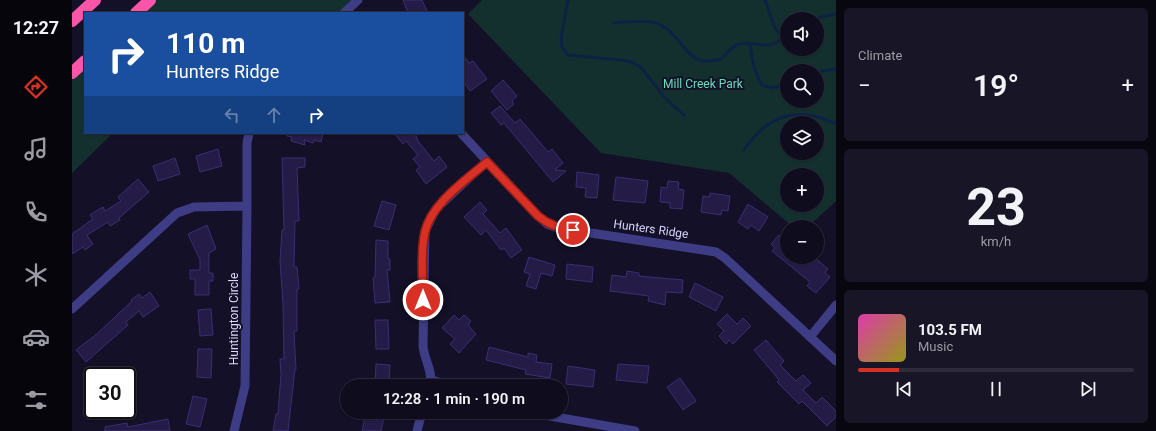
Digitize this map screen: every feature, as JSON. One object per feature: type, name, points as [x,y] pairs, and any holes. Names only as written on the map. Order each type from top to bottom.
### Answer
[{"type":"highway","points":[[72,21],[95,0]]},
{"type":"highway","points":[[137,12],[150,0]]},
{"type":"highway","points":[[72,73],[84,62]]},
{"type":"street","points":[[345,12],[356,2],[359,12]]},
{"type":"street","name":"Huntington Circle","points":[[234,431],[245,386],[246,206],[247,144],[249,134]]},
{"type":"street","name":"Hunters Ridge","points":[[462,134],[538,216],[548,224],[558,228],[716,252],[725,258],[836,361]]},
{"type":"street","points":[[430,379],[423,346],[425,231],[436,209],[487,162]]},
{"type":"street","points":[[72,309],[177,213],[194,207],[246,206]]},
{"type":"street","points":[[810,337],[836,305]]},
{"type":"street","points":[[417,431],[420,419]]},
{"type":"street","points":[[567,419],[635,431]]},
{"type":"green space","points":[[150,0],[358,0],[345,12],[137,12]]},
{"type":"green space","name":"Mill Creek Park","points":[[482,0],[836,0],[836,201],[816,220],[785,220],[729,173],[601,153],[468,14]]},
{"type":"green space","points":[[84,62],[84,134],[112,134],[72,173],[72,73]]},
{"type":"building","points":[[403,0],[422,0],[428,12],[408,12]]},
{"type":"building","points":[[464,56],[469,63],[473,61],[487,79],[470,91],[464,82]]},
{"type":"building","points":[[503,80],[517,96],[512,101],[514,104],[507,110],[491,91]]},
{"type":"building","points":[[500,106],[515,123],[520,119],[548,152],[552,149],[563,163],[555,170],[566,171],[553,182],[504,123],[501,125],[491,113]]},
{"type":"building","points":[[287,134],[323,134],[321,142],[314,140],[313,143],[304,140],[305,145],[291,141],[292,137],[287,136]]},
{"type":"building","points":[[395,134],[415,134],[418,141],[434,161],[439,156],[447,167],[426,184],[416,170],[420,167],[413,159],[418,155],[406,141],[403,144]]},
{"type":"building","points":[[218,149],[222,166],[200,172],[196,156]]},
{"type":"building","points":[[175,158],[180,174],[158,181],[153,166]]},
{"type":"building","points":[[282,158],[305,158],[305,167],[297,168],[299,221],[295,221],[294,267],[297,267],[299,289],[297,289],[297,331],[294,331],[296,369],[288,431],[273,431],[276,414],[278,414],[281,374],[280,359],[284,359],[283,304],[280,261],[282,230],[284,230]]},
{"type":"building","points":[[577,172],[599,175],[597,198],[585,197],[586,188],[576,187]]},
{"type":"building","points":[[616,177],[648,181],[645,203],[613,200]]},
{"type":"building","points":[[138,179],[149,192],[119,218],[120,220],[110,226],[108,222],[87,235],[93,244],[85,250],[83,247],[72,254],[72,234],[93,219],[90,215],[103,207],[105,211],[121,201],[118,197]]},
{"type":"building","points":[[668,181],[679,182],[678,189],[684,190],[682,209],[670,208],[670,203],[660,202],[661,187],[667,188]]},
{"type":"building","points":[[710,193],[730,196],[728,211],[722,210],[721,215],[701,212],[703,196],[710,197]]},
{"type":"building","points":[[382,201],[396,205],[389,230],[374,226]]},
{"type":"building","points":[[480,202],[487,210],[483,214],[500,233],[506,228],[522,250],[511,258],[504,248],[501,250],[486,230],[481,235],[464,217]]},
{"type":"building","points":[[748,204],[768,217],[759,231],[751,225],[748,229],[738,222]]},
{"type":"building","points":[[207,225],[216,249],[209,253],[209,273],[213,273],[213,281],[209,281],[209,295],[195,295],[195,279],[190,279],[190,270],[200,270],[200,260],[188,234]]},
{"type":"building","points":[[779,235],[780,236],[780,258],[772,251],[775,248],[771,244]]},
{"type":"building","points":[[376,240],[388,241],[388,259],[390,259],[390,270],[387,270],[390,302],[375,303],[373,278],[375,277]]},
{"type":"building","points":[[529,257],[555,265],[552,276],[541,273],[536,289],[526,286],[530,274],[524,272]]},
{"type":"building","points":[[567,264],[593,267],[592,282],[566,279]]},
{"type":"building","points":[[788,264],[822,264],[828,269],[825,273],[830,277],[816,293],[807,286],[810,282]]},
{"type":"building","points":[[627,271],[639,273],[639,276],[683,280],[682,293],[666,292],[665,305],[648,301],[649,296],[610,291],[612,275],[626,277]]},
{"type":"building","points":[[695,283],[723,297],[716,311],[689,297]]},
{"type":"building","points":[[150,292],[159,306],[143,317],[139,311],[126,322],[128,325],[86,362],[76,350],[98,333],[132,301],[131,300],[139,294],[142,298]]},
{"type":"building","points":[[211,309],[213,335],[200,336],[198,310]]},
{"type":"building","points":[[727,314],[737,324],[743,318],[751,326],[733,344],[729,340],[726,344],[719,336],[724,331],[717,324]]},
{"type":"building","points":[[454,315],[459,320],[464,315],[471,321],[468,325],[476,334],[459,353],[450,344],[455,339],[442,328]]},
{"type":"building","points":[[375,320],[388,320],[389,349],[376,349]]},
{"type":"building","points":[[766,340],[784,361],[780,365],[796,381],[803,375],[811,383],[803,390],[816,403],[822,397],[836,411],[836,417],[827,426],[802,401],[799,404],[777,382],[779,380],[754,350]]},
{"type":"building","points":[[489,347],[528,357],[528,353],[537,355],[536,362],[552,364],[550,378],[525,374],[526,370],[486,360]]},
{"type":"building","points":[[198,349],[212,349],[211,378],[197,377]]},
{"type":"building","points":[[376,364],[390,365],[389,379],[375,379]]},
{"type":"building","points":[[618,364],[649,366],[647,383],[616,380]]},
{"type":"building","points":[[568,366],[595,370],[593,387],[568,384],[568,379],[567,379]]},
{"type":"building","points":[[680,378],[696,401],[683,410],[667,387]]},
{"type":"building","points":[[193,396],[207,399],[200,427],[186,424]]},
{"type":"building","points":[[168,419],[170,431],[105,431],[105,427],[127,423],[128,427]]},
{"type":"building","points":[[365,419],[384,419],[381,431],[362,431]]},
{"type":"waterway","points":[[568,0],[561,38],[562,47],[568,55],[629,61],[641,67],[664,97],[684,115]]},
{"type":"waterway","points":[[765,0],[775,28],[780,33]]},
{"type":"waterway","points":[[824,16],[836,14]]},
{"type":"waterway","points":[[613,23],[639,21],[659,24],[672,33],[694,57],[701,60],[710,61],[721,59],[732,48],[740,44],[747,43],[770,45],[780,40]]},
{"type":"waterway","points":[[750,44],[755,70],[762,85],[772,88],[780,86]]},
{"type":"waterway","points":[[824,71],[836,69]]},
{"type":"waterway","points":[[744,150],[763,128],[773,121],[784,117],[808,115],[822,118],[836,124]]},
{"type":"route","points":[[423,300],[424,238],[429,219],[442,203],[487,162],[538,216],[548,224],[558,228],[573,230]]}]
